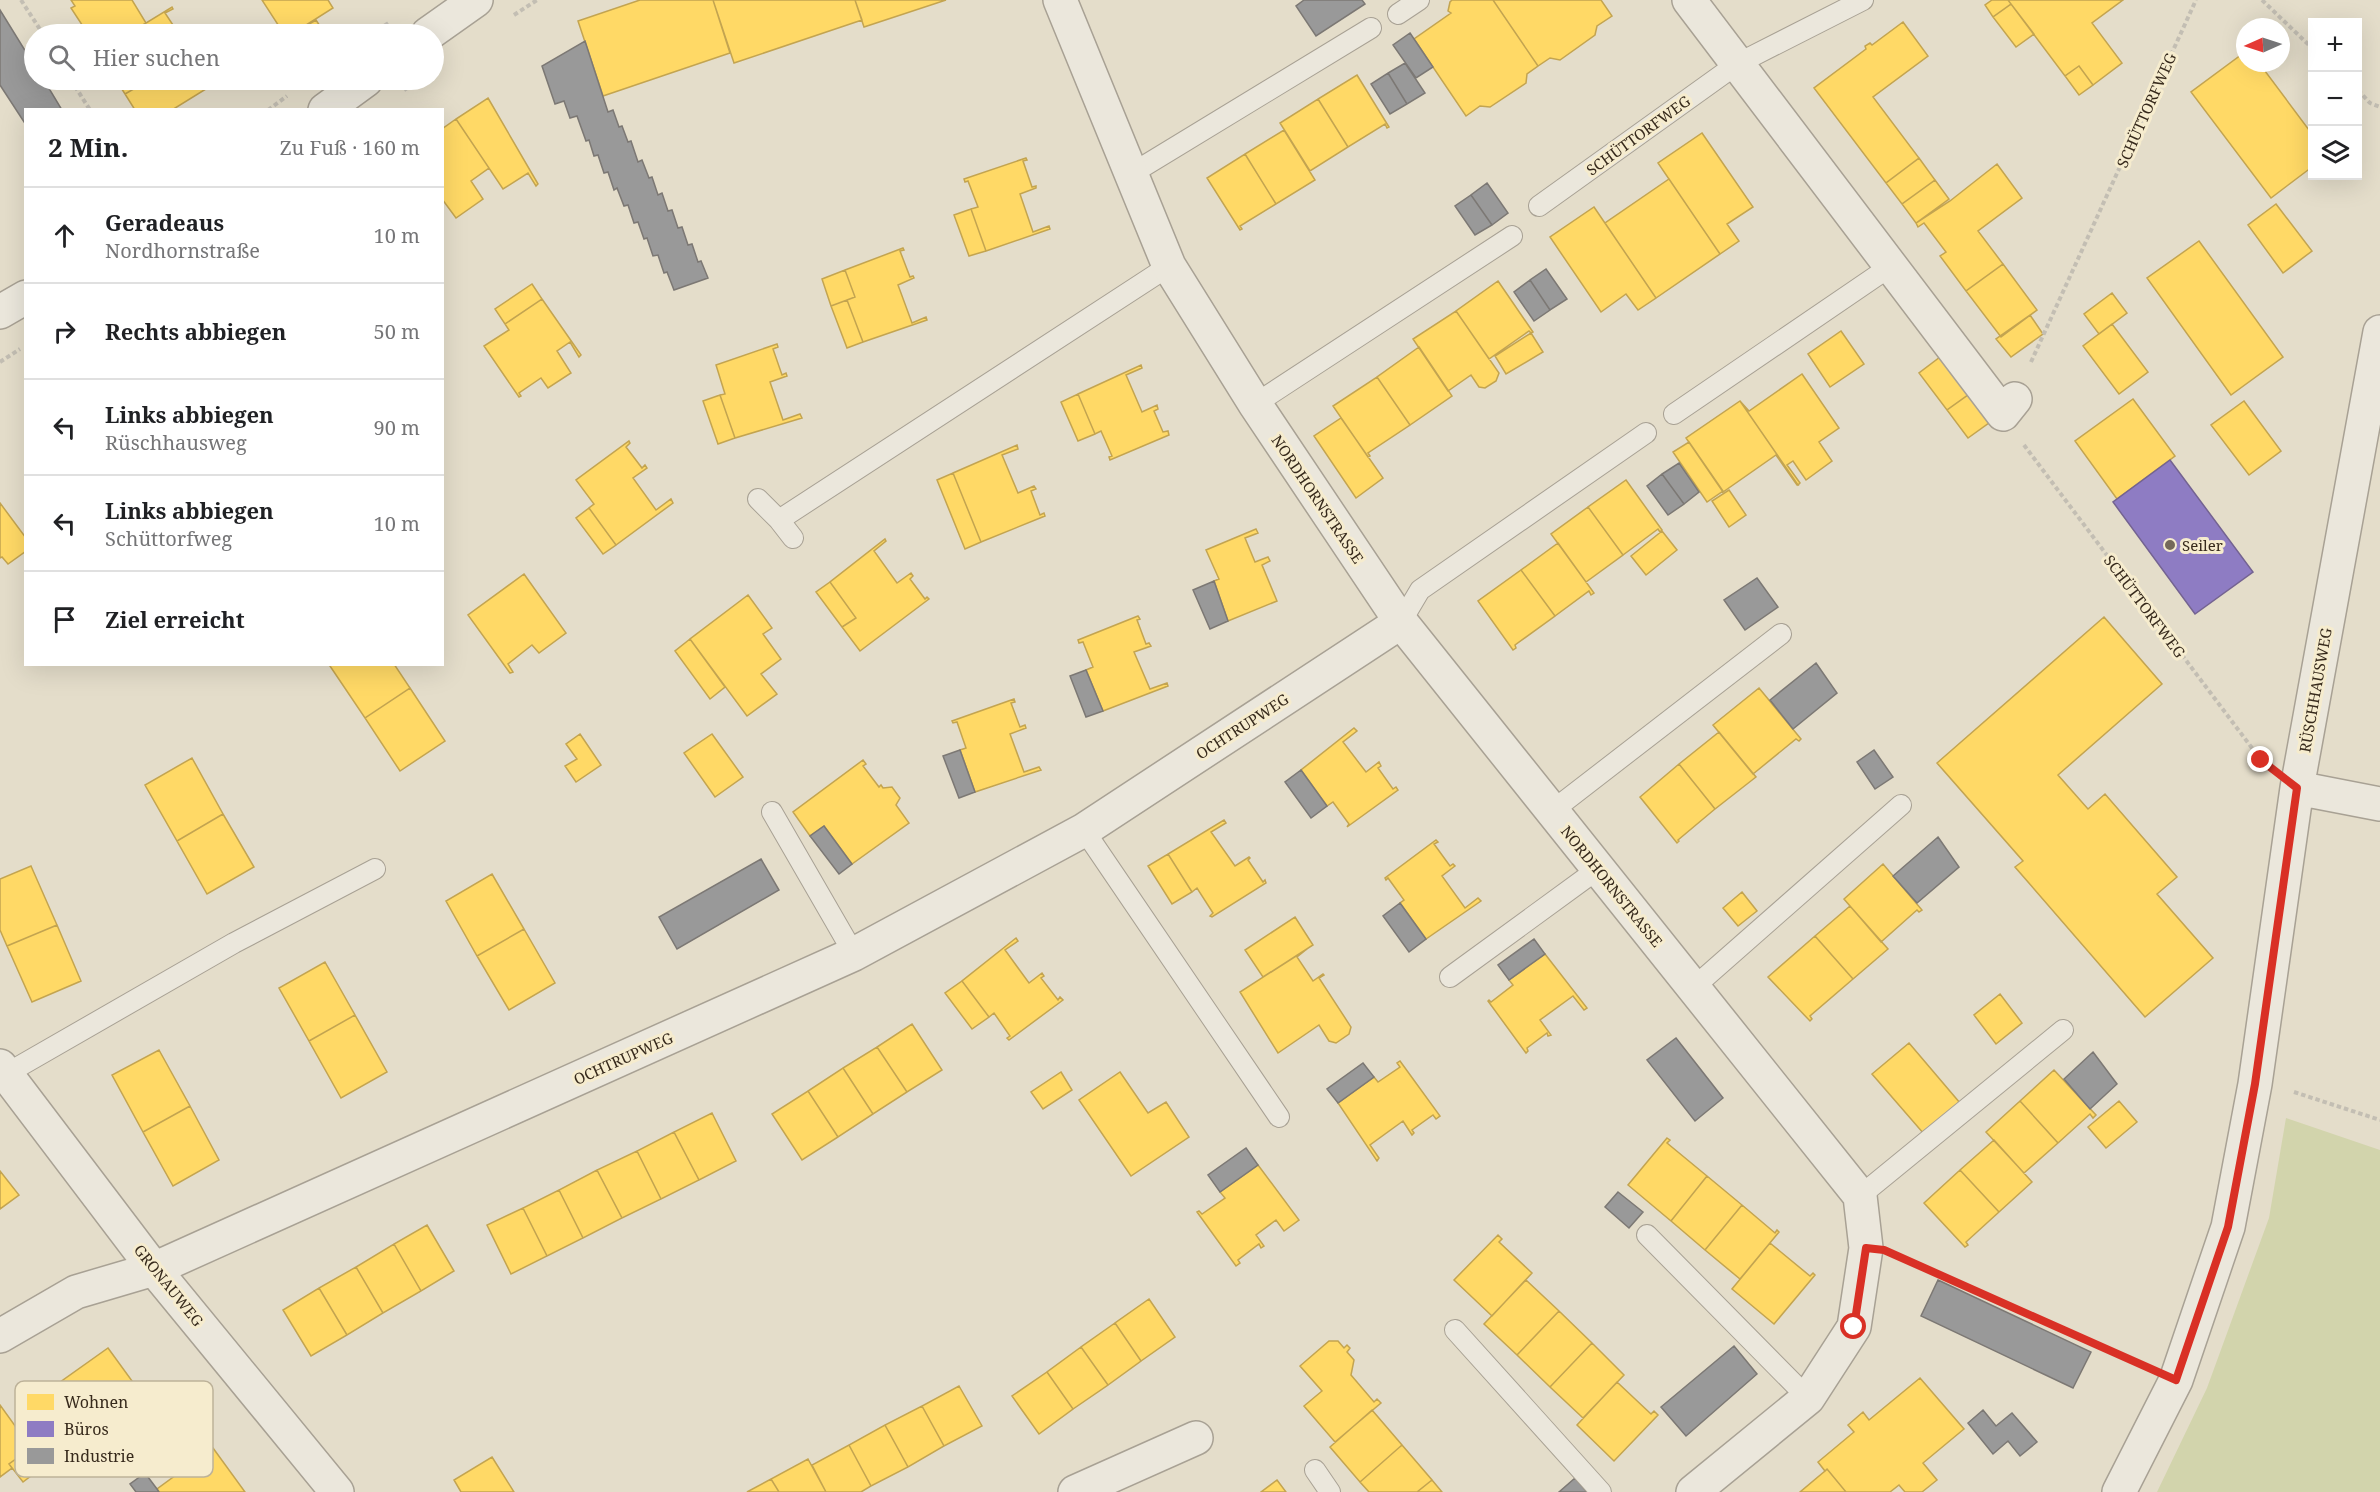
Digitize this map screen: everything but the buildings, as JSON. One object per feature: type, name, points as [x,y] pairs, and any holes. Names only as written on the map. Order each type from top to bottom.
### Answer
[{"type":"street","points":[[442,24],[476,0]]},
{"type":"street","name":"NORDHORNSTRASSE","points":[[1060,0],[1169,267],[1255,404],[1401,622],[1860,1196]]},
{"type":"street","points":[[1689,0],[1891,266],[2009,406]]},
{"type":"street","points":[[328,108],[352,90]]},
{"type":"street","points":[[0,312],[24,298]]},
{"type":"street","name":"RÜSCHHAUSWEG","points":[[2120,1492],[2176,1380],[2228,1227],[2255,1084],[2297,788],[2380,332]]},
{"type":"street","name":"OCHTRUPWEG","points":[[0,1336],[76,1292],[154,1269],[854,954],[1084,830],[1401,622]]},
{"type":"street","points":[[2297,788],[2380,804]]},
{"type":"street","name":"GRONAUWEG","points":[[3,1070],[154,1269],[337,1492]]},
{"type":"street","points":[[1693,1492],[1808,1398],[1854,1327],[1866,1248],[1860,1196]]},
{"type":"street","points":[[1074,1492],[1196,1438]]},
{"type":"lane","points":[[1398,14],[1419,0]]},
{"type":"lane","name":"SCHÜTTORFWEG","points":[[1539,206],[1737,64],[1863,0]]},
{"type":"lane","points":[[1131,174],[1371,28]]},
{"type":"lane","points":[[1255,404],[1512,236]]},
{"type":"lane","points":[[1674,414],[1891,266]]},
{"type":"lane","points":[[779,520],[1169,267]]},
{"type":"lane","points":[[1401,622],[1420,590],[1646,433]]},
{"type":"lane","points":[[758,500],[779,520],[793,538]]},
{"type":"lane","points":[[1552,811],[1780,634]]},
{"type":"lane","points":[[1693,988],[1901,805]]},
{"type":"lane","points":[[772,813],[854,954]]},
{"type":"lane","points":[[1084,830],[1279,1116]]},
{"type":"lane","name":"GRONAUWEG","points":[[3,1070],[375,869]]},
{"type":"lane","points":[[1450,977],[1598,869]]},
{"type":"lane","points":[[1860,1196],[2063,1030]]},
{"type":"lane","points":[[1647,1234],[1808,1398]]},
{"type":"lane","points":[[1455,1330],[1601,1492]]},
{"type":"lane","points":[[1315,1470],[1330,1492]]},
{"type":"path","points":[[21,0],[37,24]]},
{"type":"path","name":"SCHÜTTORFWEG","points":[[2196,0],[2009,406],[2021,441],[2261,760],[2297,788]]},
{"type":"path","points":[[2262,0],[2308,43]]},
{"type":"path","points":[[77,90],[89,108]]},
{"type":"path","points":[[2362,94],[2370,103],[2380,107]]},
{"type":"path","points":[[0,362],[24,347]]},
{"type":"path","points":[[2293,1092],[2380,1120]]},
{"type":"path","points":[[1866,1248],[1884,1250],[2176,1380]]},
{"type":"green space","points":[[2286,1118],[2380,1150],[2380,1492],[2157,1492],[2207,1388],[2269,1218]]},
{"type":"place","name":"Seiler","points":[[2170,545]]},
{"type":"route","points":[[1854,1327],[1866,1248],[1884,1250],[2176,1380],[2228,1227],[2255,1084],[2297,788],[2261,760]]}]
